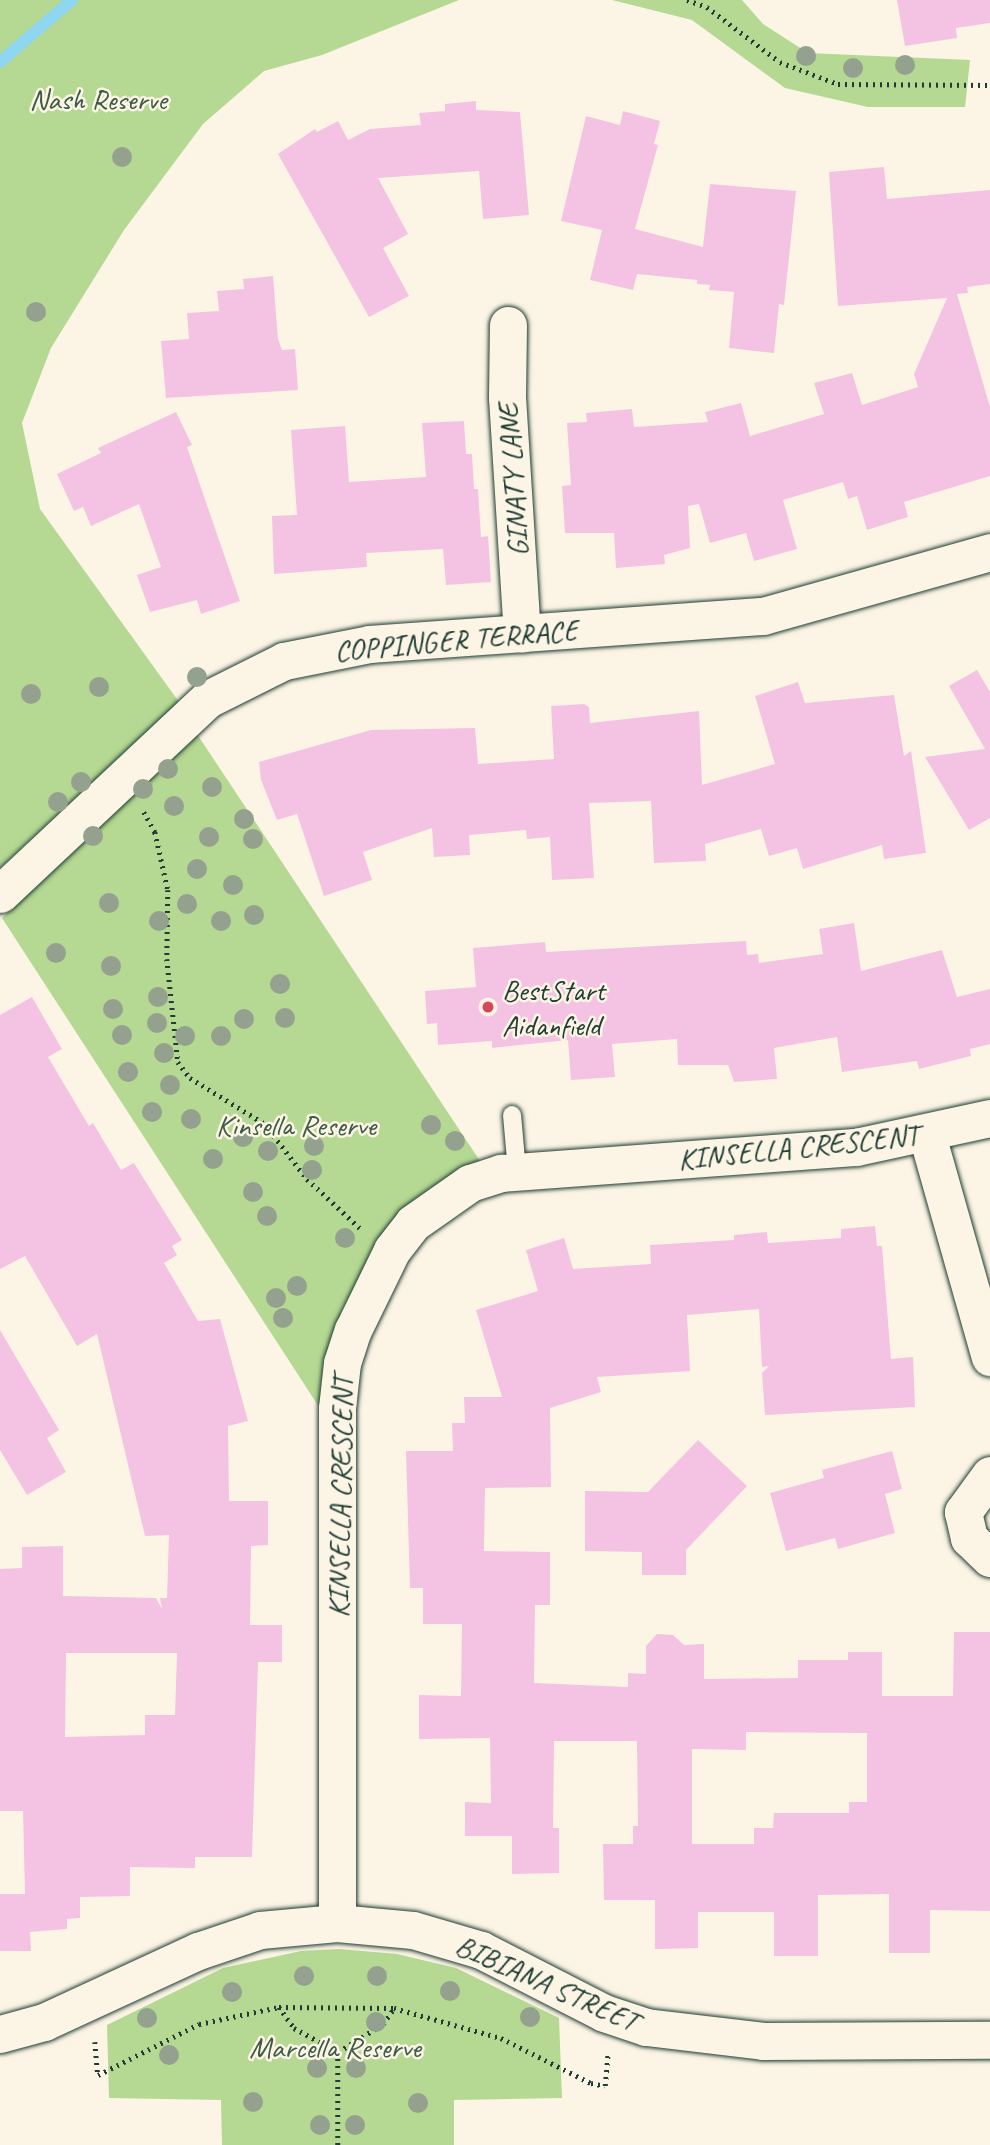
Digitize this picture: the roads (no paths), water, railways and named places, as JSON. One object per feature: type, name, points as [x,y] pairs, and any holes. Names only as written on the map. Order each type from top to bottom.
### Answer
[{"type":"street","name":"GINATY LANE","points":[[508,325],[507,397],[522,634]]},
{"type":"street","name":"COPPINGER TERRACE","points":[[0,894],[117,780],[208,699],[284,661],[370,644],[763,616],[990,552]]},
{"type":"street","name":"KINSELLA CRESCENT","points":[[337,1923],[337,1408],[342,1363],[353,1330],[392,1250],[414,1223],[441,1200],[470,1183],[517,1171],[799,1152],[927,1135],[990,1118]]},
{"type":"street","points":[[927,1135],[990,1357]]},
{"type":"street","points":[[990,1475],[963,1512],[970,1538],[990,1558]]},
{"type":"street","name":"BIBIANA STREET","points":[[0,2034],[91,2002],[198,1951],[260,1930],[337,1923],[413,1930],[481,1950],[612,2016],[646,2027],[716,2038],[990,2040]]},
{"type":"lane","points":[[512,1115],[517,1171]]},
{"type":"waterway","points":[[0,62],[72,0]]},
{"type":"place","name":"BestStart Aidanfield","points":[[488,1007]]},
{"type":"park label","name":"Nash Reserve","points":[[98,99]]},
{"type":"park label","name":"Kinsella Reserve","points":[[296,1125]]},
{"type":"park label","name":"Marcella Reserve","points":[[335,2047]]}]
